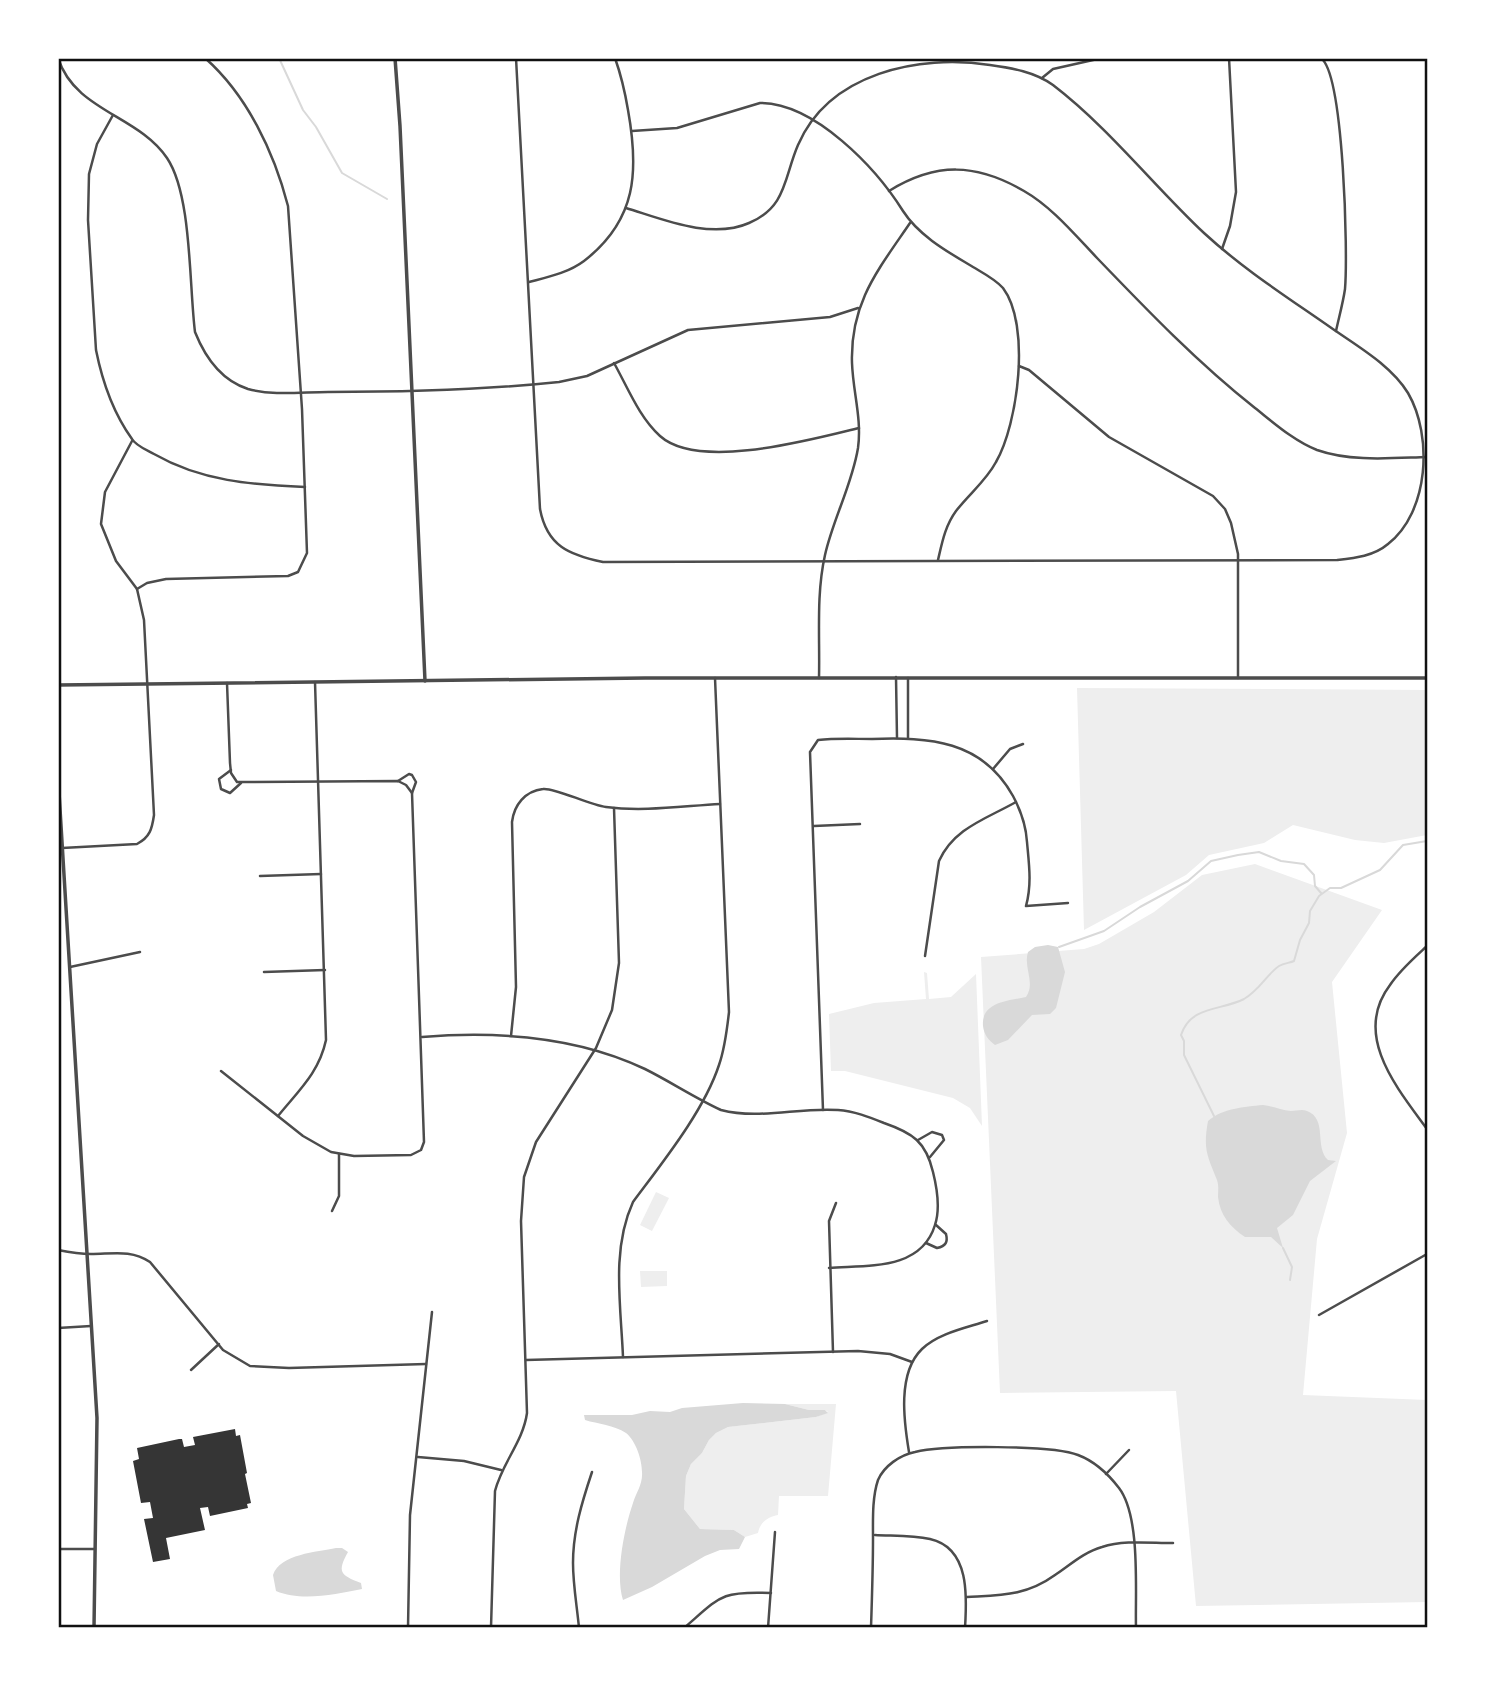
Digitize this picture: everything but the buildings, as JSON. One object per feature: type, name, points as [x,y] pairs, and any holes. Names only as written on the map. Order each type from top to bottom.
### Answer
[{"type":"street","points":[[58,58],[79,92],[157,146],[167,158],[180,186],[195,332],[204,354],[222,375],[246,388],[269,393],[412,391],[532,385],[576,379],[688,330],[819,318],[858,308]]},
{"type":"street","points":[[137,589],[147,583],[166,579],[288,576],[298,572],[307,553],[301,392],[288,206],[281,177],[268,147],[224,77],[205,58]]},
{"type":"street","points":[[395,58],[425,681]]},
{"type":"street","points":[[516,58],[540,509],[542,522],[548,533],[572,554],[603,562],[1238,562],[1348,559],[1367,555],[1388,545],[1406,524],[1416,505],[1425,457],[1420,428],[1407,392],[1384,367],[1251,273],[1222,249],[1102,131],[1042,78],[971,62],[909,67],[860,80],[836,96],[812,120],[797,148],[781,197],[772,208],[747,225],[721,228],[678,225],[626,208]]},
{"type":"street","points":[[529,282],[562,273],[583,262],[613,231],[626,208],[635,167],[625,91],[615,58]]},
{"type":"street","points":[[1042,78],[1053,69],[1101,58]]},
{"type":"street","points":[[1222,249],[1230,226],[1236,192],[1229,58]]},
{"type":"street","points":[[1321,58],[1325,61],[1333,82],[1341,143],[1345,289],[1336,331]]},
{"type":"street","points":[[632,131],[677,128],[760,103],[774,103],[786,107],[812,120],[853,151],[889,191],[911,223],[949,253],[990,277],[1004,290],[1014,307],[1019,342],[1019,366],[1012,413],[999,458],[948,524],[938,560]]},
{"type":"street","points":[[113,115],[97,144],[89,174],[88,212],[93,321],[99,367],[121,423],[132,441],[166,461],[199,474],[234,482],[305,487]]},
{"type":"street","points":[[889,191],[923,174],[955,169],[975,172],[1013,185],[1026,192],[1063,223],[1202,365],[1292,436],[1332,454],[1352,457],[1425,457]]},
{"type":"street","points":[[820,678],[819,609],[824,562],[855,464],[859,427],[852,361],[858,308],[911,223]]},
{"type":"street","points":[[614,363],[647,422],[662,438],[685,447],[727,451],[762,450],[859,427]]},
{"type":"street","points":[[1019,366],[1029,370],[1109,437],[1213,496],[1225,509],[1231,523],[1238,562],[1238,678]]},
{"type":"street","points":[[62,848],[137,844],[147,838],[152,829],[154,815],[144,620],[137,589],[116,561],[101,524],[105,492],[132,441]]},
{"type":"street","points":[[58,685],[896,677],[1427,678]]},
{"type":"street","points":[[896,677],[897,738]]},
{"type":"street","points":[[908,677],[908,738]]},
{"type":"street","points":[[623,1357],[619,1254],[625,1218],[633,1202],[702,1101],[719,1067],[729,1012],[715,678]]},
{"type":"street","points":[[278,1116],[313,1074],[323,1054],[326,1040],[315,682]]},
{"type":"street","points":[[227,683],[231,770],[234,779],[242,782],[398,781],[406,785],[412,793]]},
{"type":"street","points":[[823,1110],[810,752],[814,743],[825,739],[926,739],[955,746],[977,757],[993,769],[1008,787],[1026,829],[1030,877],[1026,906],[1068,903]]},
{"type":"street","points":[[993,769],[1010,749],[1023,744]]},
{"type":"street","points":[[231,770],[219,779],[221,789],[230,793],[242,782]]},
{"type":"street","points":[[221,1070],[314,1143],[339,1154],[411,1155],[421,1150],[424,1142],[412,793],[416,782],[409,774],[398,781]]},
{"type":"street","points":[[58,776],[97,1419],[94,1628]]},
{"type":"street","points":[[511,1036],[516,987],[512,822],[515,807],[523,798],[541,789],[549,789],[583,802],[614,808],[721,804]]},
{"type":"street","points":[[925,956],[939,861],[945,848],[958,834],[1016,802]]},
{"type":"street","points":[[491,1628],[493,1507],[501,1470],[525,1426],[527,1413],[521,1221],[524,1177],[536,1142],[594,1051],[612,1010],[619,963],[614,808]]},
{"type":"street","points":[[814,826],[860,824]]},
{"type":"street","points":[[260,876],[321,874]]},
{"type":"street","points":[[58,913],[66,913]]},
{"type":"street","points":[[1427,946],[1396,976],[1385,992],[1376,1017],[1375,1035],[1387,1070],[1427,1129]]},
{"type":"street","points":[[70,967],[140,952]]},
{"type":"street","points":[[264,972],[325,970]]},
{"type":"street","points":[[421,1037],[472,1034],[555,1041],[594,1051],[645,1070],[702,1101],[737,1114],[823,1110],[859,1114],[898,1128],[918,1140],[930,1157],[937,1198],[936,1225],[926,1243],[896,1263],[829,1268]]},
{"type":"street","points":[[918,1140],[932,1132],[942,1135],[942,1145],[930,1157]]},
{"type":"street","points":[[332,1211],[339,1196],[339,1154]]},
{"type":"street","points":[[833,1352],[829,1222],[836,1203]]},
{"type":"street","points":[[926,1243],[933,1248],[945,1245],[946,1234],[936,1225]]},
{"type":"street","points":[[58,1250],[88,1254],[127,1252],[142,1257],[150,1262],[223,1350],[250,1366],[266,1368],[426,1364]]},
{"type":"street","points":[[1320,1315],[1427,1254]]},
{"type":"street","points":[[408,1628],[410,1516],[432,1312]]},
{"type":"street","points":[[909,1454],[905,1406],[912,1362],[922,1349],[935,1340],[987,1321]]},
{"type":"street","points":[[58,1328],[91,1326]]},
{"type":"street","points":[[191,1370],[219,1344]]},
{"type":"street","points":[[526,1360],[878,1352],[890,1353],[912,1362]]},
{"type":"street","points":[[872,1628],[873,1535],[878,1480],[892,1463],[909,1454],[937,1449],[1054,1449],[1081,1455],[1106,1474],[1124,1496],[1129,1509],[1134,1542],[1136,1628]]},
{"type":"street","points":[[1106,1474],[1129,1450]]},
{"type":"street","points":[[417,1457],[464,1461],[501,1470]]},
{"type":"street","points":[[579,1628],[573,1562],[579,1510],[592,1472]]},
{"type":"street","points":[[768,1628],[775,1532]]},
{"type":"street","points":[[873,1535],[931,1539],[947,1546],[953,1552],[961,1567],[967,1597],[965,1628]]},
{"type":"street","points":[[967,1597],[1018,1594],[1042,1583],[1094,1549],[1104,1546],[1134,1542],[1172,1543]]},
{"type":"street","points":[[58,1549],[95,1549]]},
{"type":"street","points":[[684,1628],[708,1606],[730,1593],[771,1593]]},
{"type":"shaded area","points":[[1077,688],[1427,690],[1427,835],[1384,843],[1355,840],[1293,825],[1264,843],[1209,855],[1186,875],[1084,930]]},
{"type":"shaded area","points":[[1255,864],[1382,910],[1332,982],[1347,1133],[1317,1239],[1303,1395],[1427,1400],[1427,1602],[1196,1606],[1176,1391],[1000,1393],[981,957],[1084,949],[1099,944],[1154,912],[1202,875]]},
{"type":"shaded area","points":[[1035,947],[1058,947],[1065,972],[1056,1008],[1050,1014],[1032,1015],[1008,1040],[995,1045],[984,1029],[986,1012],[997,1004],[1026,997],[1030,986],[1028,952]]},
{"type":"shaded area","points":[[924,972],[927,973],[929,999],[951,997],[976,974],[982,1126],[970,1108],[953,1098],[845,1071],[831,1071],[829,1014],[874,1003],[926,999]]},
{"type":"shaded area","points":[[1263,1105],[1291,1111],[1305,1110],[1313,1115],[1319,1127],[1324,1154],[1328,1160],[1336,1161],[1310,1181],[1293,1215],[1277,1228],[1283,1248],[1271,1237],[1245,1237],[1227,1220],[1219,1203],[1218,1182],[1207,1152],[1208,1121],[1227,1111]]},
{"type":"shaded area","points":[[656,1192],[669,1198],[652,1231],[640,1225]]},
{"type":"shaded area","points":[[640,1271],[667,1271],[667,1286],[641,1287]]},
{"type":"shaded area","points":[[743,1403],[785,1404],[809,1410],[825,1410],[828,1413],[816,1417],[728,1427],[716,1433],[691,1464],[686,1476],[684,1509],[700,1529],[734,1530],[745,1537],[739,1549],[720,1550],[705,1556],[652,1587],[623,1600],[620,1578],[622,1552],[641,1480],[641,1462],[630,1436],[611,1426],[585,1420],[584,1415],[632,1415]]},
{"type":"shaded area","points":[[785,1404],[836,1404],[828,1496],[779,1496],[778,1515],[765,1521],[758,1533],[745,1537],[734,1530],[700,1529],[684,1509],[686,1476],[691,1464],[716,1433],[728,1427],[816,1417],[828,1412]]},
{"type":"shaded area","points":[[336,1548],[348,1552],[342,1564],[342,1572],[361,1583],[362,1589],[308,1597],[276,1591],[273,1575],[283,1562],[300,1555]]},
{"type":"waterway","points":[[279,58],[303,110],[316,127],[342,173],[387,199]]},
{"type":"waterway","points":[[1214,1116],[1184,1055],[1181,1035],[1186,1025],[1199,1014],[1244,999],[1279,966],[1294,961],[1300,940],[1309,923],[1310,911],[1319,896],[1330,888],[1341,888],[1380,870],[1403,845],[1427,841]]},
{"type":"waterway","points":[[1059,947],[1104,931],[1140,907],[1188,881],[1211,861],[1238,855],[1259,852],[1281,861],[1304,864],[1314,875],[1315,886],[1321,893]]},
{"type":"waterway","points":[[1283,1248],[1292,1267],[1290,1280]]}]
